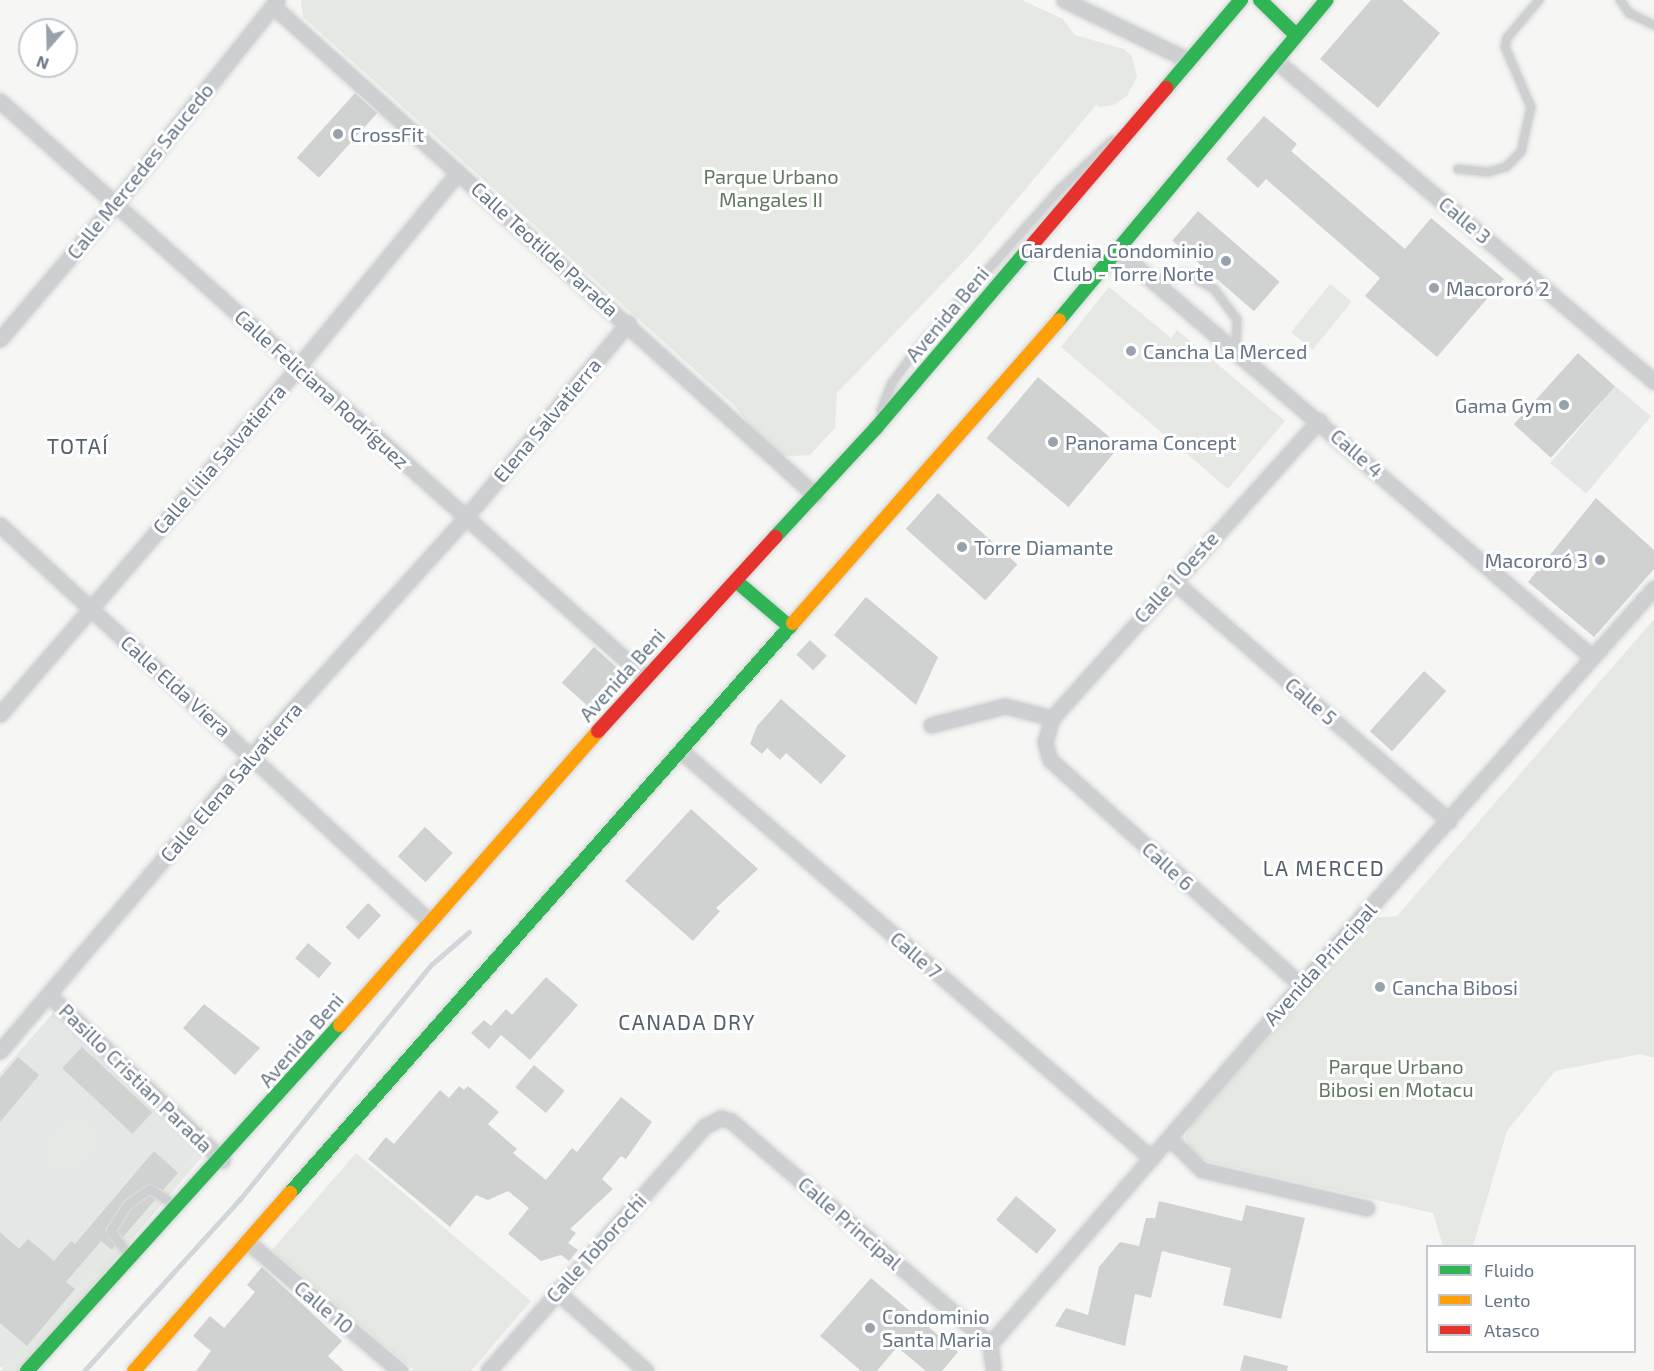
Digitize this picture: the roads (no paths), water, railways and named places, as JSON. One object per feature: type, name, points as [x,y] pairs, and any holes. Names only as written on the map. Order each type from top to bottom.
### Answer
[{"type":"street","points":[[1064,0],[1188,60]]},
{"type":"street","name":"Avenida Beni","points":[[27,1371],[131,1262],[222,1160],[645,677],[876,428],[1241,0]]},
{"type":"street","points":[[1260,0],[1296,35]]},
{"type":"street","points":[[134,1371],[1119,252],[1275,60],[1327,0]]},
{"type":"street","name":"Calle Teotilde Parada","points":[[275,3],[815,495]]},
{"type":"street","name":"Calle Mercedes Saucedo","points":[[0,339],[115,204],[275,3]]},
{"type":"street","name":"Calle 3","points":[[1275,60],[1654,381]]},
{"type":"street","name":"Calle Feliciana Rodríguez","points":[[0,101],[645,677]]},
{"type":"street","name":"Calle Lilia Salvatierra","points":[[0,714],[298,367],[458,172]]},
{"type":"street","name":"Calle 4","points":[[1119,252],[1319,420],[1592,657]]},
{"type":"street","name":"Elena Salvatierra","points":[[466,517],[628,323]]},
{"type":"street","name":"Calle 1 Oeste","points":[[1045,742],[1052,718],[1172,580],[1319,420]]},
{"type":"street","name":"Calle Elena Salvatierra","points":[[0,1051],[50,996],[252,755],[466,517]]},
{"type":"street","name":"Calle Elda Viera","points":[[0,525],[252,755],[430,922]]},
{"type":"street","name":"Calle 5","points":[[1172,580],[1449,821]]},
{"type":"street","points":[[736,581],[790,627]]},
{"type":"street","name":"Avenida Principal","points":[[990,1344],[1301,985],[1654,588]]},
{"type":"street","points":[[931,725],[1005,706],[1052,718]]},
{"type":"street","name":"Calle 6","points":[[1045,742],[1050,760],[1301,985]]},
{"type":"street","name":"Calle 7","points":[[681,751],[1151,1158]]},
{"type":"street","name":"Pasillo Cristian Parada","points":[[50,996],[222,1160]]},
{"type":"street","name":"Calle Principal","points":[[705,1126],[721,1118],[731,1121],[990,1344]]},
{"type":"street","name":"Calle Toborochi","points":[[488,1371],[556,1291],[705,1126]]},
{"type":"street","points":[[1169,1137],[1202,1170],[1367,1208]]},
{"type":"street","name":"Calle 10","points":[[249,1243],[400,1371]]},
{"type":"street","points":[[40,1371],[95,1312],[131,1262]]},
{"type":"street","points":[[556,1291],[646,1371]]},
{"type":"street","points":[[990,1344],[995,1370]]},
{"type":"lane","points":[[1458,169],[1497,169],[1521,152],[1531,107],[1505,47],[1507,38],[1539,0]]},
{"type":"lane","points":[[1620,0],[1629,13],[1654,25]]},
{"type":"lane","points":[[876,428],[892,383],[917,349],[1088,159],[1104,143],[1123,136]]},
{"type":"lane","points":[[1153,280],[1187,274],[1214,289],[1237,319],[1236,350]]},
{"type":"lane","points":[[131,1262],[111,1231],[128,1205],[150,1189],[179,1208]]},
{"type":"waterway","points":[[84,1371],[240,1199],[432,964],[469,932]]},
{"type":"place","name":"CrossFit","points":[[338,134]]},
{"type":"place","name":"Gardenia Condominio Club - Torre Norte","points":[[1226,261]]},
{"type":"place","name":"Macororó 2","points":[[1434,288]]},
{"type":"place","name":"Cancha La Merced","points":[[1131,351]]},
{"type":"place","name":"Gama Gym","points":[[1564,405]]},
{"type":"place","name":"Panorama Concept","points":[[1053,442]]},
{"type":"place","name":"Torre Diamante","points":[[962,547]]},
{"type":"place","name":"Macororó 3","points":[[1600,560]]},
{"type":"place","name":"Cancha Bibosi","points":[[1380,987]]},
{"type":"place","name":"Condominio Santa Maria","points":[[870,1328]]},
{"type":"district","name":"TOTAÍ","points":[[78,446]]},
{"type":"district","name":"LA MERCED","points":[[1324,868]]},
{"type":"district","name":"CANADA DRY","points":[[687,1022]]},
{"type":"park label","name":"Parque Urbano Mangales II","points":[[771,188]]},
{"type":"park label","name":"Parque Urbano Bibosi en Motacu","points":[[1396,1078]]}]
